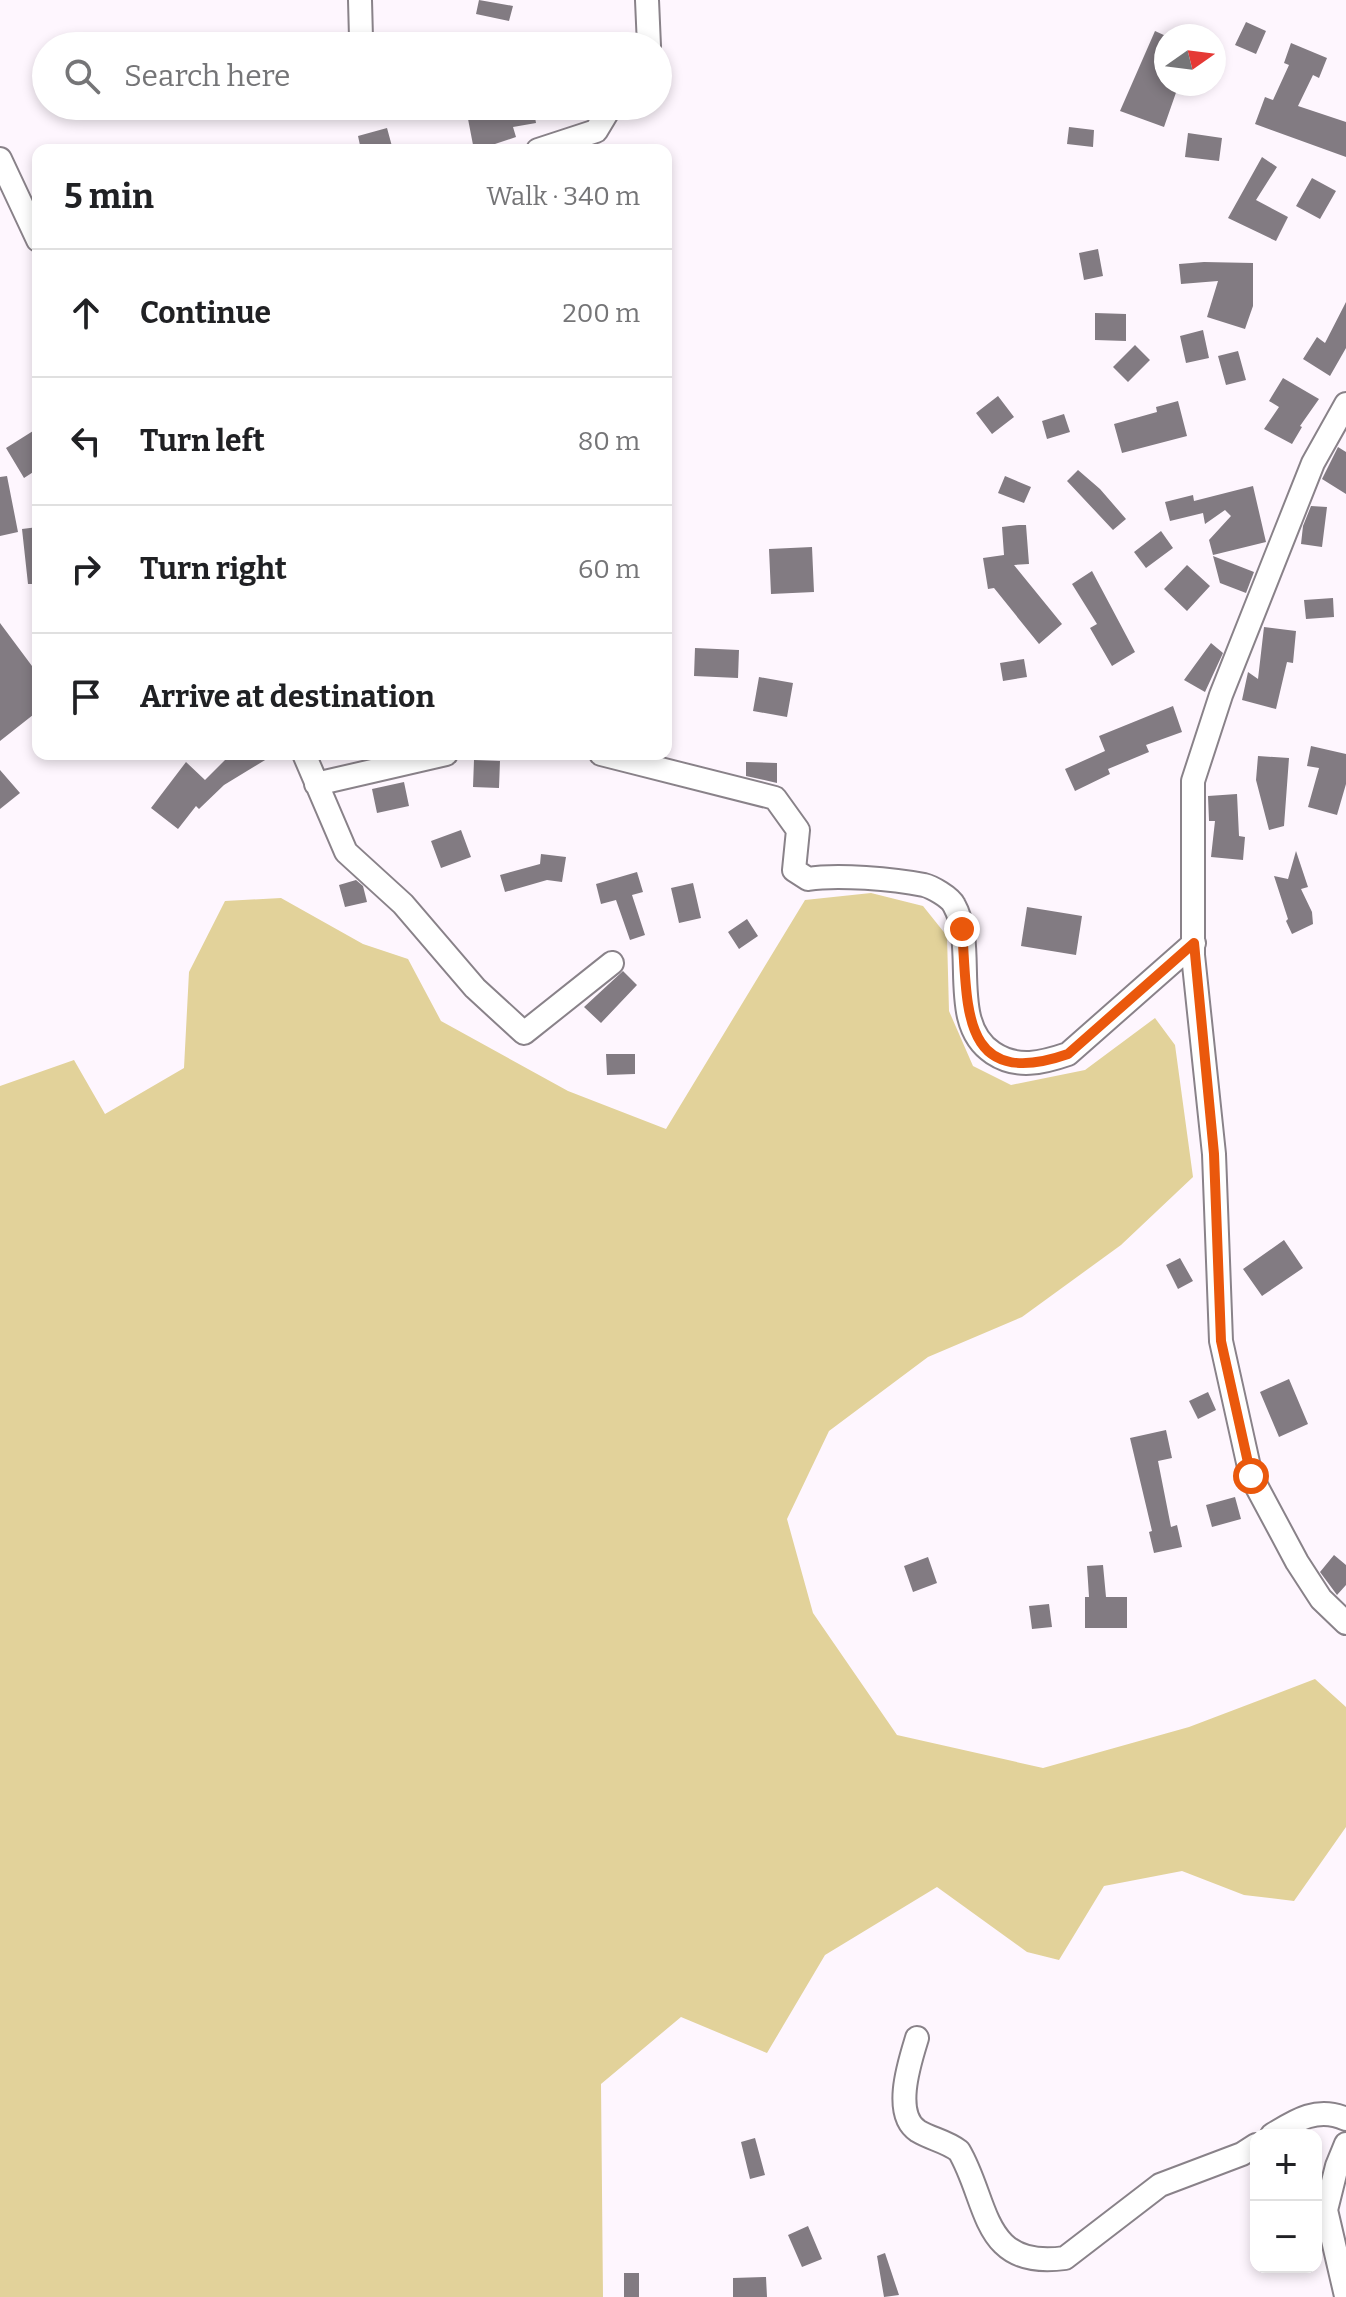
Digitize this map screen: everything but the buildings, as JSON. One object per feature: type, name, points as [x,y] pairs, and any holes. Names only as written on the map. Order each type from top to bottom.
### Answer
[{"type":"street","points":[[360,0],[361,32]]},
{"type":"street","points":[[647,0],[648,32]]},
{"type":"street","points":[[556,144],[596,131],[603,120]]},
{"type":"street","points":[[0,159],[32,227]]},
{"type":"street","points":[[1346,404],[1313,463],[1221,695],[1193,781],[1194,943],[1214,1154],[1221,1341],[1251,1476],[1297,1562],[1321,1599],[1346,1623]]},
{"type":"street","points":[[306,760],[346,852],[403,904],[475,988],[524,1033],[612,963]]},
{"type":"street","points":[[316,784],[420,760]]},
{"type":"street","points":[[625,760],[775,798],[798,830],[794,870],[808,879],[828,876],[927,885],[953,902],[962,929],[969,1020],[980,1044],[1007,1062],[1042,1063],[1068,1054],[1194,943]]},
{"type":"street","points":[[917,2038],[904,2084],[907,2115],[915,2129],[959,2151],[995,2238],[1019,2254],[1053,2260],[1065,2258],[1160,2185],[1250,2149]]},
{"type":"street","points":[[1282,2129],[1320,2112],[1346,2119]]},
{"type":"street","points":[[1346,2144],[1326,2210],[1346,2296]]},
{"type":"shaded area","points":[[871,893],[923,906],[947,936],[949,1011],[973,1066],[1011,1085],[1085,1070],[1155,1018],[1175,1045],[1193,1177],[1121,1245],[1022,1317],[928,1357],[829,1431],[787,1519],[813,1613],[897,1735],[1043,1768],[1189,1727],[1315,1679],[1346,1707],[1346,1827],[1294,1901],[1244,1895],[1182,1871],[1104,1886],[1059,1960],[1027,1952],[937,1887],[825,1955],[767,2053],[681,2017],[601,2084],[603,2297],[0,2297],[0,1086],[74,1060],[105,1114],[184,1068],[189,972],[225,901],[281,898],[363,944],[408,959],[441,1021],[568,1091],[666,1129],[805,900]]},
{"type":"route","points":[[962,929],[969,1020],[980,1044],[1007,1062],[1042,1063],[1068,1054],[1194,943],[1214,1154],[1221,1341],[1251,1476]]}]
